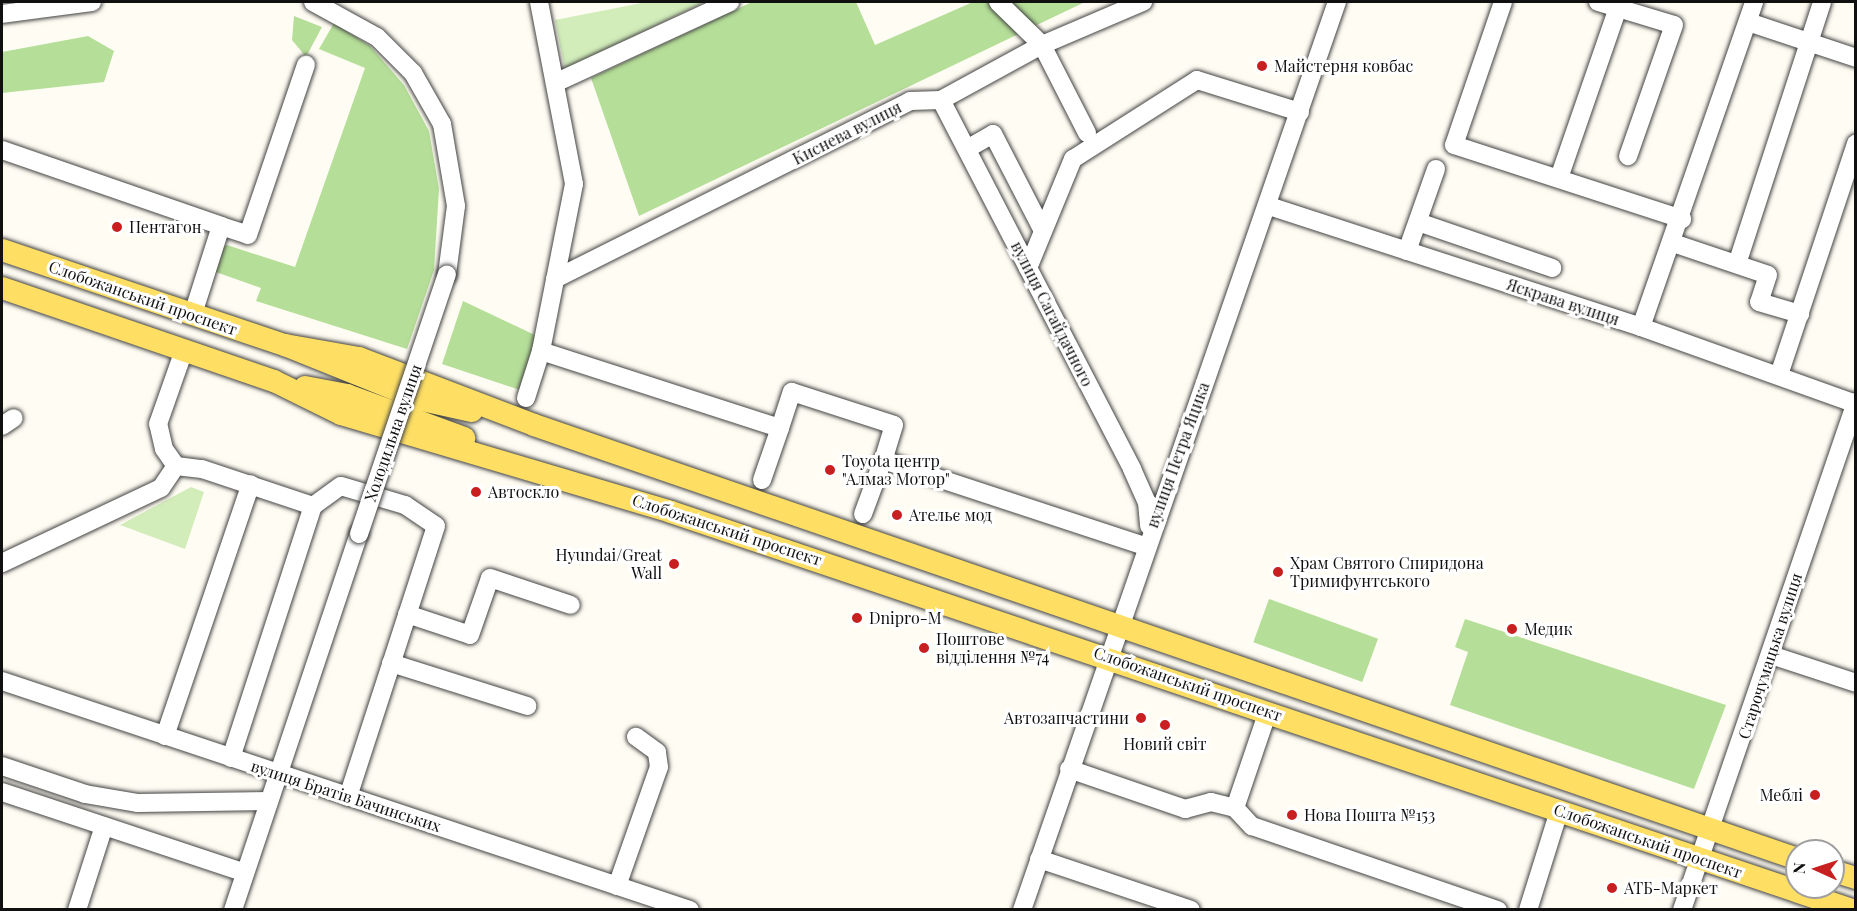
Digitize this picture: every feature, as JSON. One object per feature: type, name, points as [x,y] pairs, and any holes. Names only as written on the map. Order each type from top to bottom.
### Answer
[{"type":"main road","name":"Слобожанський проспект","points":[[2,250],[285,345],[422,400],[534,425],[1785,855]]},
{"type":"main road","name":"Слобожанський проспект","points":[[2,288],[274,381],[347,395],[407,415],[522,463],[1108,656],[1852,909]]},
{"type":"street","points":[[2,14],[92,2]]},
{"type":"street","name":"Холодильна вулиця","points":[[233,909],[447,274],[456,206],[442,124],[413,73],[377,37],[313,2]]},
{"type":"street","points":[[526,398],[541,351],[574,184],[539,2]]},
{"type":"street","points":[[555,83],[730,2]]},
{"type":"street","points":[[998,2],[1042,45],[1087,133]]},
{"type":"street","name":"Киснева вулиця","points":[[555,279],[910,101],[940,100],[1042,45],[1143,2]]},
{"type":"street","name":"вулиця Петра Яцика","points":[[1022,909],[1148,539],[1269,206],[1336,2]]},
{"type":"street","points":[[1503,2],[1454,145],[1682,219]]},
{"type":"street","points":[[1598,2],[1618,4],[1674,25],[1628,156]]},
{"type":"street","points":[[1641,327],[1682,219],[1754,2]]},
{"type":"street","points":[[1737,264],[1822,2]]},
{"type":"street","points":[[1559,178],[1618,4]]},
{"type":"street","points":[[1748,22],[1856,57]]},
{"type":"street","points":[[2,150],[248,235],[297,75]]},
{"type":"street","points":[[1028,268],[1073,159],[1197,80],[1300,112]]},
{"type":"street","name":"вулиця Сагайдачного","points":[[940,100],[1132,469],[1147,502],[1148,539]]},
{"type":"street","points":[[967,149],[993,134],[1043,231]]},
{"type":"street","points":[[1779,375],[1856,143]]},
{"type":"street","points":[[1407,251],[1436,169]]},
{"type":"street","name":"Яскрава вулиця","points":[[1269,206],[1641,327],[1855,403]]},
{"type":"street","points":[[1418,222],[1552,268]]},
{"type":"street","points":[[193,314],[221,226]]},
{"type":"street","points":[[1673,243],[1768,274],[1759,302],[1800,314]]},
{"type":"street","points":[[184,350],[158,424],[164,449],[176,466],[251,484],[313,506]]},
{"type":"street","points":[[541,351],[780,428]]},
{"type":"street","points":[[762,480],[792,392],[894,425],[863,514]]},
{"type":"street","name":"Старочумацька вулиця","points":[[1682,909],[1771,655],[1855,403]]},
{"type":"street","points":[[883,460],[1148,539]]},
{"type":"street","points":[[2,563],[161,488],[176,466]]},
{"type":"street","points":[[165,736],[251,484]]},
{"type":"street","points":[[231,758],[313,506],[341,486],[405,505],[436,526],[348,797]]},
{"type":"street","points":[[407,614],[470,635],[490,579],[571,605]]},
{"type":"street","points":[[1771,655],[1856,683]]},
{"type":"street","points":[[391,663],[527,706]]},
{"type":"street","name":"вулиця Братів Бачинських","points":[[2,681],[690,909]]},
{"type":"street","points":[[1235,808],[1268,711]]},
{"type":"street","points":[[617,885],[659,767],[657,752],[636,737]]},
{"type":"street","points":[[2,766],[85,794],[138,803],[269,801]]},
{"type":"street","points":[[1069,769],[1185,809],[1211,802],[1235,808],[1252,826],[1498,909]]},
{"type":"street","points":[[2,792],[245,873]]},
{"type":"street","points":[[1528,909],[1559,811]]},
{"type":"street","points":[[77,909],[104,826]]},
{"type":"street","points":[[1039,859],[1191,909]]},
{"type":"green space","points":[[647,2],[704,2],[565,70],[555,20]]},
{"type":"green space","points":[[752,2],[856,2],[875,45],[973,2],[1085,2],[639,216],[591,78]]},
{"type":"green space","points":[[294,16],[322,27],[306,57],[292,40]]},
{"type":"green space","points":[[334,23],[370,46],[404,85],[429,131],[439,189],[434,270],[407,349],[256,301],[261,288],[210,270],[219,249],[227,245],[295,267],[365,68],[319,49]]},
{"type":"green space","points":[[88,36],[114,51],[104,82],[2,93],[2,52]]},
{"type":"green space","points":[[463,301],[539,337],[523,391],[442,364]]},
{"type":"green space","points":[[191,487],[204,492],[185,549],[120,525]]},
{"type":"green space","points":[[1269,599],[1378,639],[1362,682],[1253,642]]},
{"type":"green space","points":[[1465,619],[1726,705],[1694,789],[1450,705],[1468,652],[1455,647]]},
{"type":"place","name":"Майстерня ковбас","points":[[1262,66]]},
{"type":"place","name":"Пентагон","points":[[117,227]]},
{"type":"place","name":"Toyota центр \"Алмаз Мотор\"","points":[[830,470]]},
{"type":"place","name":"Автоскло","points":[[476,492]]},
{"type":"place","name":"Ательє мод","points":[[897,515]]},
{"type":"place","name":"Hyundai/Great Wall","points":[[674,564]]},
{"type":"place","name":"Храм Святого Спиридона Тримифунтського","points":[[1278,572]]},
{"type":"place","name":"Dnipro-M","points":[[857,618]]},
{"type":"place","name":"Медик","points":[[1512,629]]},
{"type":"place","name":"Поштове відділення №74","points":[[924,648]]},
{"type":"place","name":"Автозапчастини","points":[[1141,718]]},
{"type":"place","name":"Новий світ","points":[[1165,725]]},
{"type":"place","name":"Меблі","points":[[1815,795]]},
{"type":"place","name":"Нова Пошта №153","points":[[1292,815]]},
{"type":"place","name":"АТБ-Маркет","points":[[1612,888]]}]
